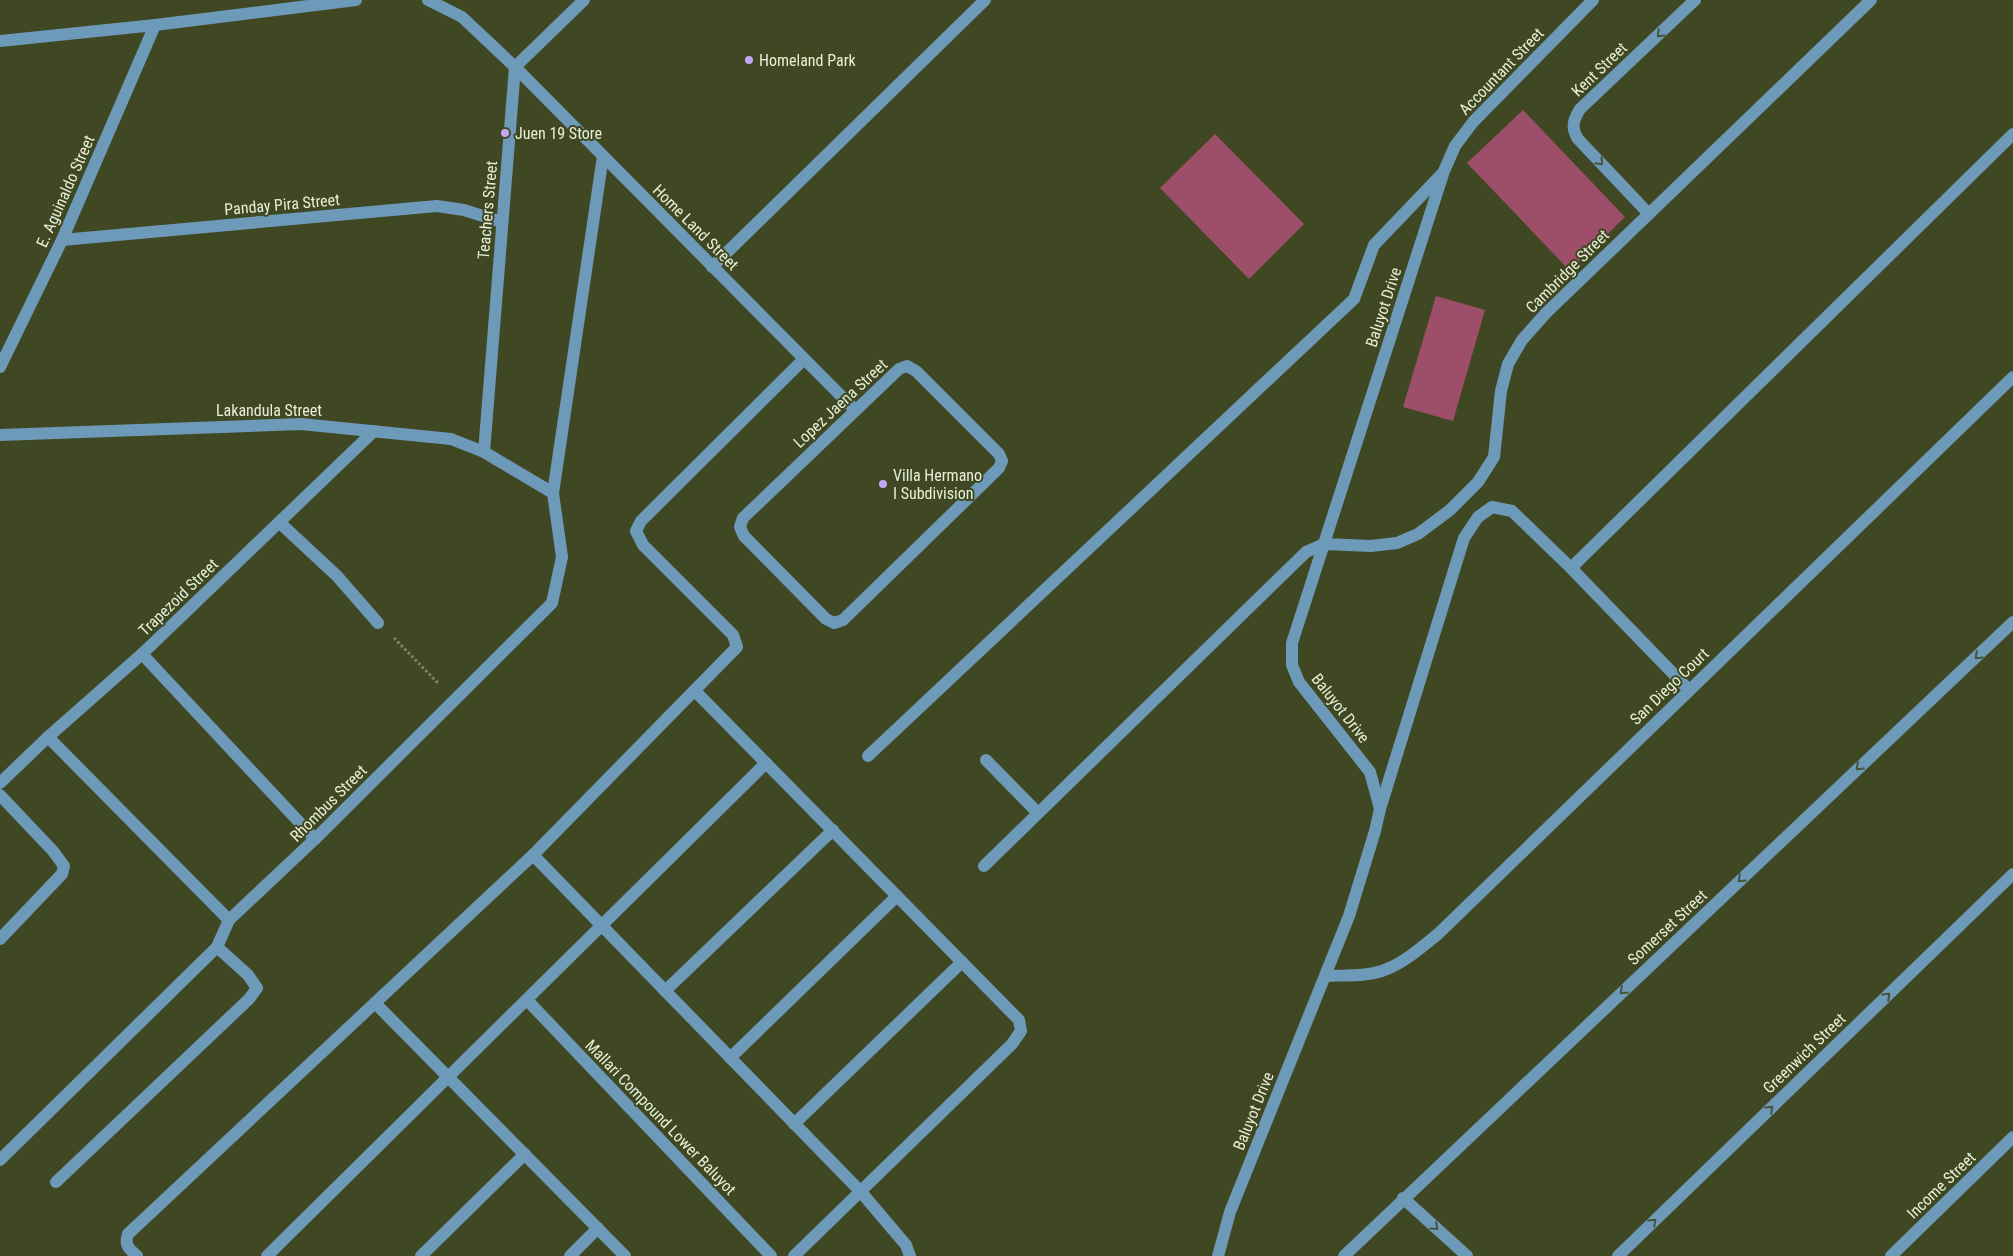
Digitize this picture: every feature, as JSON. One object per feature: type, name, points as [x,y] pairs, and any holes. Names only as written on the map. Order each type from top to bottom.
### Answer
[{"type":"street","points":[[0,41],[155,25],[356,0]]},
{"type":"street","points":[[428,0],[462,17],[514,67],[584,0]]},
{"type":"street","points":[[712,267],[985,0]]},
{"type":"street","name":"Accountant Street","points":[[1444,172],[1455,146],[1473,122],[1593,0]]},
{"type":"street","name":"Kent Street","points":[[1648,214],[1578,139],[1574,132],[1573,123],[1580,109],[1695,0]]},
{"type":"street","name":"Cambridge Street","points":[[1324,544],[1371,546],[1397,543],[1418,534],[1450,510],[1478,482],[1494,457],[1501,391],[1508,364],[1522,340],[1546,313],[1871,0]]},
{"type":"street","name":"E. Aguinaldo Street","points":[[0,367],[62,240],[155,25]]},
{"type":"street","name":"Home Land Street","points":[[514,67],[855,410]]},
{"type":"street","name":"Teachers Street","points":[[484,452],[514,67]]},
{"type":"street","points":[[1571,568],[2013,134]]},
{"type":"street","name":"Rhombus Street","points":[[229,920],[315,839],[552,603],[562,557],[553,494],[603,156]]},
{"type":"street","points":[[868,756],[1354,299],[1374,245],[1444,172]]},
{"type":"street","name":"Baluyot Drive","points":[[1218,1256],[1230,1212],[1349,916],[1375,832],[1380,808],[1370,772],[1299,682],[1292,665],[1292,643],[1444,172]]},
{"type":"street","name":"Panday Pira Street","points":[[62,240],[437,206],[464,210],[502,222]]},
{"type":"street","points":[[137,1256],[127,1246],[128,1234],[532,855],[737,647],[733,635],[643,545],[636,531],[641,521],[804,359]]},
{"type":"street","name":"Lopez Jaena Street","points":[[907,366],[923,378],[998,454],[1002,461],[999,468],[843,620],[834,623],[826,619],[744,536],[740,527],[743,518],[855,410],[899,369],[907,366]]},
{"type":"street","name":"San Diego Court","points":[[1326,976],[1360,975],[1386,970],[1408,958],[1438,934],[1688,689],[2013,377]]},
{"type":"street","name":"Lakandula Street","points":[[0,435],[301,424],[451,438],[484,452],[553,494]]},
{"type":"street","name":"Trapezoid Street","points":[[0,782],[142,654],[374,431]]},
{"type":"street","points":[[1380,808],[1464,538],[1478,517],[1492,507],[1512,511],[1571,568],[1688,689]]},
{"type":"street","points":[[279,522],[337,576],[378,623]]},
{"type":"street","points":[[984,866],[1296,560],[1316,546],[1324,544]]},
{"type":"street","name":"Somerset Street","points":[[1344,1256],[2013,622]]},
{"type":"street","points":[[142,654],[315,839]]},
{"type":"street","points":[[695,690],[1019,1020],[1020,1031],[1012,1044],[794,1256]]},
{"type":"street","points":[[0,1160],[217,946],[229,920],[48,737]]},
{"type":"street","points":[[986,760],[1038,813]]},
{"type":"street","points":[[267,1256],[766,763]]},
{"type":"street","points":[[0,796],[64,866],[62,874],[0,939]]},
{"type":"street","points":[[665,991],[833,830]]},
{"type":"street","points":[[532,855],[861,1192],[906,1245],[910,1256]]},
{"type":"street","name":"Greenwich Street","points":[[1618,1256],[2013,874]]},
{"type":"street","points":[[730,1058],[897,896]]},
{"type":"street","points":[[56,1182],[253,994],[257,988],[248,975],[217,946]]},
{"type":"street","points":[[794,1124],[962,962]]},
{"type":"street","name":"Mallari Compound Lower Baluyot","points":[[527,1000],[772,1256]]},
{"type":"street","points":[[375,1003],[625,1256]]},
{"type":"street","name":"Income Street","points":[[1892,1256],[2013,1137]]},
{"type":"street","points":[[421,1256],[525,1154]]},
{"type":"street","points":[[1404,1198],[1467,1256]]},
{"type":"street","points":[[570,1256],[598,1228]]},
{"type":"path","points":[[378,623],[455,700]]},
{"type":"shaded area","points":[[1523,110],[1625,217],[1570,271],[1467,163]]},
{"type":"shaded area","points":[[1215,134],[1304,224],[1249,279],[1160,188]]},
{"type":"shaded area","points":[[1436,296],[1485,310],[1453,421],[1403,407]]},
{"type":"place","name":"Homeland Park","points":[[749,60]]},
{"type":"place","name":"Juen 19 Store","points":[[505,133]]},
{"type":"place","name":"Villa Hermano I Subdivision","points":[[883,484]]}]
